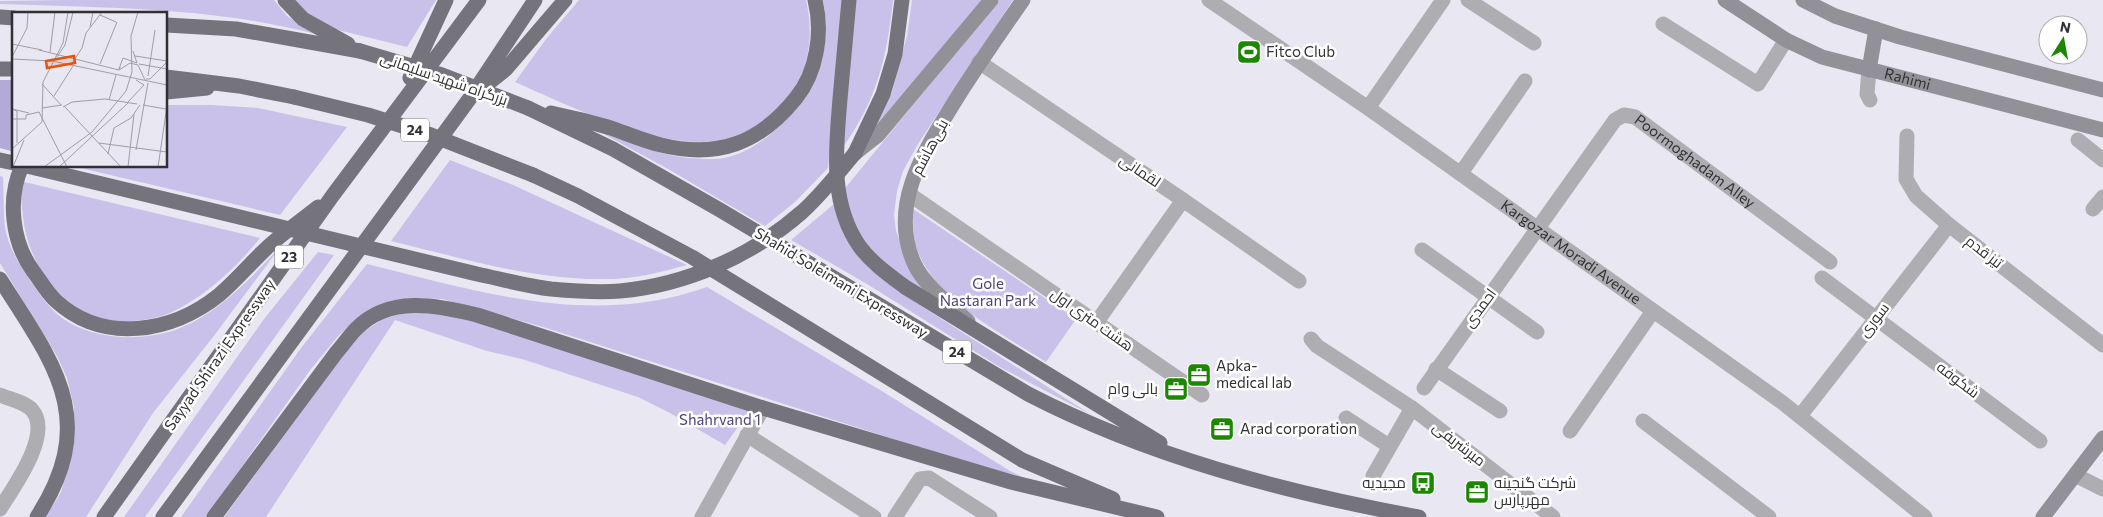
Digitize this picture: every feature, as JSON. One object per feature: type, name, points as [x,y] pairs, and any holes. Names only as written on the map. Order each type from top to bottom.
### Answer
[{"type":"highway","points":[[284,0],[302,19],[360,51]]},
{"type":"highway","points":[[398,107],[425,42],[446,0]]},
{"type":"highway","name":"Sayyad Shirazi Expressway","points":[[104,517],[333,195],[479,0]]},
{"type":"highway","points":[[163,517],[470,98],[535,0]]},
{"type":"highway","points":[[470,98],[506,69],[565,0]]},
{"type":"highway","points":[[528,108],[572,118],[647,141],[678,148],[711,151],[742,143],[756,136],[786,110],[807,80],[817,46],[818,22],[815,0]]},
{"type":"highway","points":[[849,0],[836,179],[846,220],[860,247],[877,266],[905,287],[992,342],[1191,462]]},
{"type":"highway","points":[[35,168],[476,274],[548,288],[619,291],[653,286],[691,276],[727,262],[778,232],[803,211],[855,153],[883,94],[895,54],[902,0]]},
{"type":"highway","name":"24","points":[[168,24],[236,29],[360,51]]},
{"type":"highway","name":"بزرگراه شهید سلیمانی","points":[[360,51],[442,75],[528,108]]},
{"type":"highway","name":"24","points":[[168,77],[239,86],[368,115],[431,135],[533,175],[578,196],[692,257],[1022,460],[1157,517]]},
{"type":"highway","points":[[168,92],[239,86]]},
{"type":"highway","name":"Shahid Soleimani Expressway","points":[[528,108],[613,149],[712,205],[1028,394],[1066,414],[1191,462],[1296,491],[1419,517]]},
{"type":"highway","points":[[21,168],[16,179],[13,197],[13,216],[18,238],[27,262],[55,300],[79,319],[102,326],[127,329],[153,327],[174,321],[218,295],[270,245],[333,195]]},
{"type":"highway","points":[[0,279],[32,328],[58,378],[66,405],[68,429],[61,469],[54,488],[37,517]]},
{"type":"highway","points":[[214,517],[357,327],[377,314],[397,306],[420,304],[477,315],[763,408],[1011,482],[1157,517]]},
{"type":"main road","points":[[855,153],[878,135],[991,0]]},
{"type":"main road","name":"بنی‌هاشم","points":[[992,342],[954,309],[921,275],[914,263],[907,240],[905,217],[914,172],[925,151],[980,62],[1023,0]]},
{"type":"main road","name":"Rahimi","points":[[1726,0],[1786,40],[1822,57],[2103,130]]},
{"type":"main road","points":[[1803,0],[1835,16],[1876,29],[2103,90]]},
{"type":"main road","points":[[1869,70],[1876,29]]},
{"type":"main road","points":[[2043,517],[2103,438]]},
{"type":"street","name":"Kargozar Moradi Avenue","points":[[1209,0],[1461,173],[1800,416],[1925,517]]},
{"type":"street","points":[[1368,108],[1443,0]]},
{"type":"street","points":[[1468,0],[1534,43]]},
{"type":"street","points":[[1663,24],[1758,84],[1786,40]]},
{"type":"street","name":"لقمانی","points":[[980,62],[1299,281]]},
{"type":"street","points":[[1869,70],[1867,94],[1870,100]]},
{"type":"street","points":[[1461,173],[1525,81]]},
{"type":"street","name":"Poormoghadam Alley","points":[[1538,229],[1615,120],[1624,115],[1635,117],[1830,262]]},
{"type":"street","name":"تیز قدم","points":[[1907,136],[1906,179],[1916,196],[1948,225],[2103,344]]},
{"type":"street","points":[[2078,140],[2103,160]]},
{"type":"street","name":"هشت متری اول","points":[[909,194],[1202,395]]},
{"type":"street","points":[[1096,322],[1183,200]]},
{"type":"street","name":"سوری","points":[[1800,416],[1948,225]]},
{"type":"street","name":"احمدی","points":[[1424,388],[1538,229]]},
{"type":"street","points":[[1422,250],[1537,332]]},
{"type":"street","name":"شکوفه","points":[[1822,278],[2040,441]]},
{"type":"street","points":[[1570,431],[1653,311]]},
{"type":"street","points":[[1311,339],[1317,346],[1412,408],[1373,476]]},
{"type":"street","points":[[1436,369],[1500,411]]},
{"type":"street","points":[[0,395],[33,410],[38,434],[25,469],[0,509]]},
{"type":"street","points":[[702,517],[763,408]]},
{"type":"street","name":"میرشریفی","points":[[1412,408],[1553,517]]},
{"type":"street","points":[[1346,418],[1389,446]]},
{"type":"street","points":[[1643,422],[1769,517]]},
{"type":"street","points":[[747,435],[874,517]]},
{"type":"street","points":[[2074,475],[2103,489]]},
{"type":"street","points":[[895,517],[920,480],[929,478],[990,517]]},
{"type":"green space","points":[[274,0],[287,16],[319,35],[240,19],[161,10],[0,4],[0,1]]},
{"type":"green space","points":[[292,0],[436,0],[407,47],[334,29],[315,21]]},
{"type":"green space","points":[[579,0],[806,0],[810,26],[805,65],[800,78],[785,100],[760,124],[742,135],[717,142],[689,142],[658,137],[596,117],[515,82],[546,39]]},
{"type":"green space","points":[[823,0],[843,0],[828,168],[795,202],[765,226],[668,169],[591,127],[633,144],[677,156],[716,159],[732,156],[746,150],[783,124],[807,94],[816,77],[825,41],[826,21]]},
{"type":"green space","points":[[855,0],[893,0],[884,59],[872,95],[855,130],[843,147]]},
{"type":"green space","points":[[912,0],[981,0],[868,137],[892,92],[907,36]]},
{"type":"green space","points":[[999,0],[1013,0],[918,144],[903,171],[897,191],[894,215],[896,231],[907,261],[930,294],[891,271],[861,238],[842,192]]},
{"type":"green space","points":[[168,105],[258,108],[347,127],[280,215],[80,168],[168,168]]},
{"type":"green space","points":[[450,160],[513,185],[687,265],[658,273],[628,278],[581,279],[499,267],[391,241]]},
{"type":"green space","points":[[0,176],[3,177],[6,233],[19,264],[51,309],[68,322],[93,332],[120,337],[135,337],[162,334],[175,330],[205,315],[219,305],[258,271],[281,246],[153,413],[86,517],[46,517],[61,492],[70,463],[74,444],[74,407],[67,378],[57,356],[0,263]]},
{"type":"green space","points":[[20,181],[260,238],[219,281],[195,299],[170,313],[133,321],[115,321],[99,318],[84,312],[59,294],[39,267],[26,235]]},
{"type":"green space","points":[[834,204],[901,293],[1090,414],[998,366],[867,284],[791,240]]},
{"type":"green space","name":"Gole Nastaran Park","points":[[913,209],[1076,319],[1046,362],[969,312],[935,281],[923,263],[915,243]]},
{"type":"green space","points":[[318,252],[334,255],[145,517],[124,517],[264,319]]},
{"type":"green space","points":[[367,264],[494,294],[536,301],[579,305],[621,305],[664,299],[707,287],[885,393],[1010,471],[1041,486],[543,327],[442,299],[417,298],[391,302],[349,326],[339,335],[311,369],[206,517],[181,517],[301,348]]},
{"type":"green space","name":"Shahrvand 1","points":[[414,310],[459,316],[751,409],[725,445],[638,397],[522,359],[487,351],[395,320],[266,517],[224,517],[357,336],[383,319]]},
{"type":"shaded area","points":[[0,80],[12,80],[12,150],[0,148]]},
{"type":"place","name":"Fitco Club","points":[[1249,52]]},
{"type":"place","name":"Apka- medical lab","points":[[1199,375]]},
{"type":"place","name":"بالی وام","points":[[1176,389]]},
{"type":"place","name":"Arad corporation","points":[[1222,429]]},
{"type":"place","name":"مجیدیه","points":[[1423,483]]},
{"type":"place","name":"شرکت گنجینه مهرپارس","points":[[1477,492]]}]
